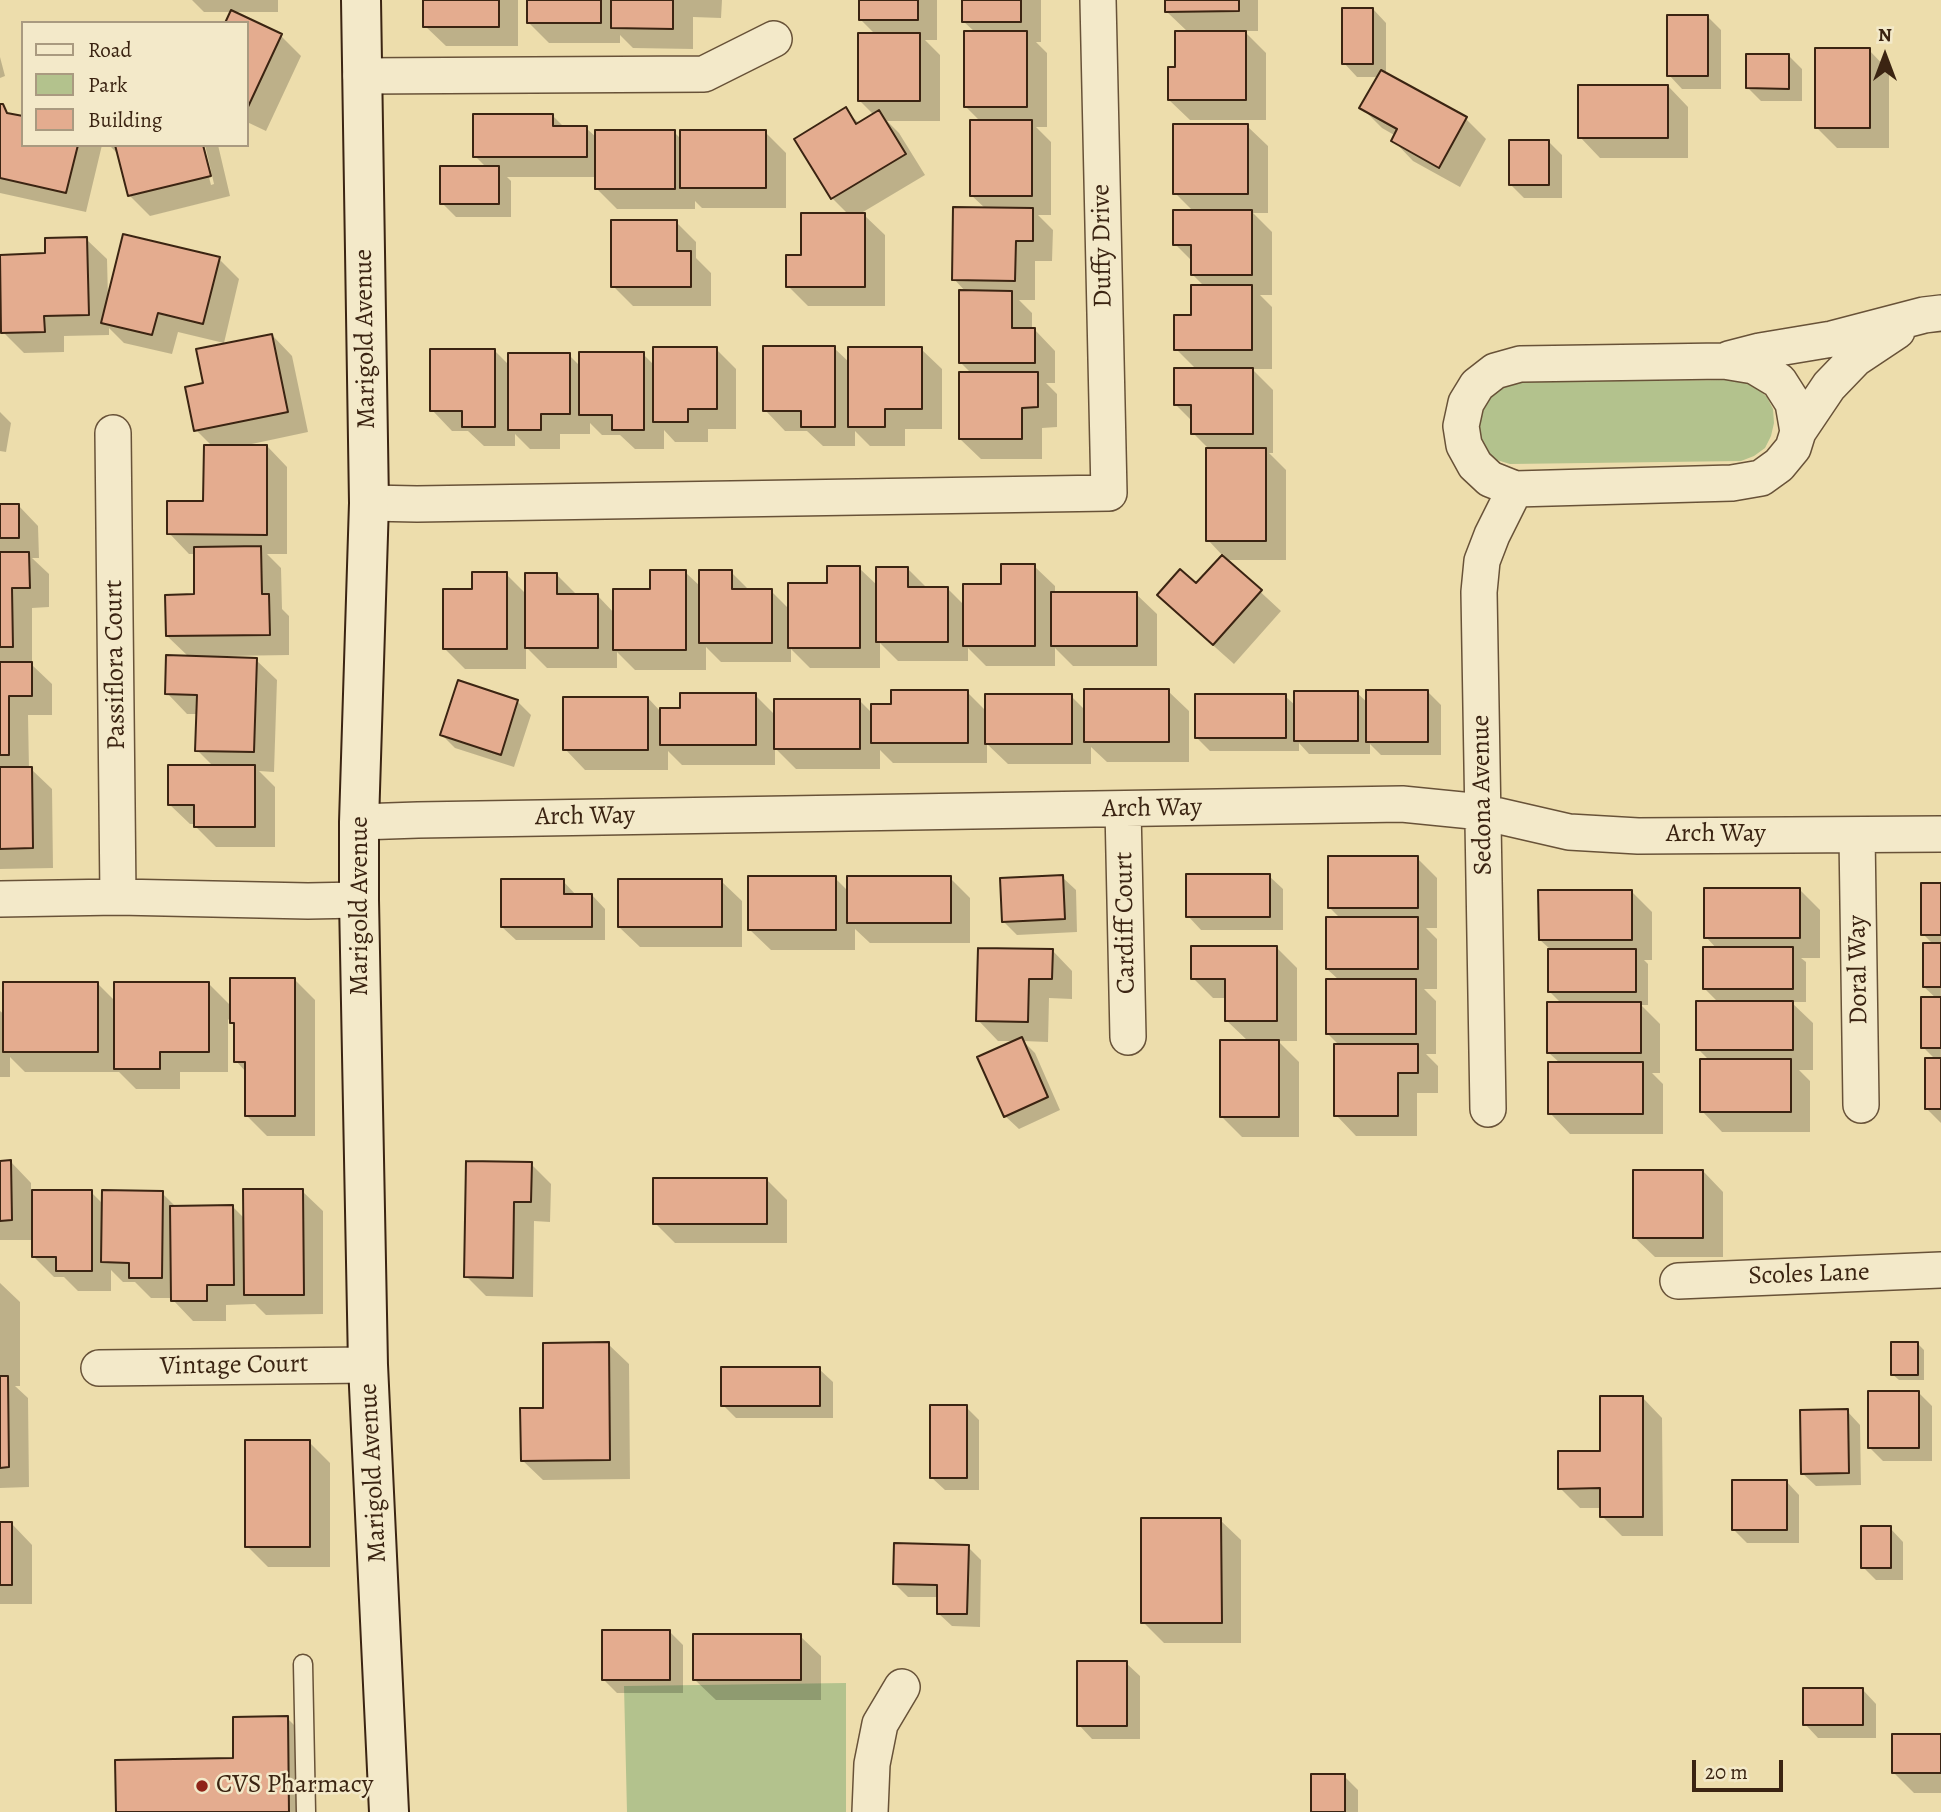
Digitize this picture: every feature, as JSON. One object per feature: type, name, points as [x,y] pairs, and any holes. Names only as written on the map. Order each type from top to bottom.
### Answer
[{"type":"street","name":"Marigold Avenue","points":[[361,0],[369,503],[359,900],[369,1365],[389,1812]]},
{"type":"street","name":"Duffy Drive","points":[[369,503],[1109,493],[1098,0]]},
{"type":"street","points":[[361,76],[704,74],[774,39]]},
{"type":"street","points":[[1724,361],[1760,351],[1832,339],[1933,314]]},
{"type":"street","points":[[1798,432],[1793,403],[1779,381],[1754,366],[1724,361],[1520,364],[1495,371],[1477,386],[1466,403],[1461,426],[1464,444],[1475,465],[1490,479],[1515,489],[1732,483],[1761,478],[1779,465],[1793,448],[1798,432],[1829,386],[1855,359],[1881,341],[1933,314]]},
{"type":"street","name":"Passiflora Court","points":[[113,433],[118,897]]},
{"type":"street","name":"Sedona Avenue","points":[[1488,1110],[1479,592],[1482,561],[1515,489]]},
{"type":"street","name":"Arch Way","points":[[359,822],[1402,804],[1482,812],[1569,832],[1638,836],[1941,834]]},
{"type":"street","name":"Cardiff Court","points":[[1123,809],[1128,1037]]},
{"type":"street","name":"Doral Way","points":[[1857,835],[1861,1105]]},
{"type":"street","points":[[0,899],[118,897],[359,900]]},
{"type":"street","name":"Scoles Lane","points":[[1678,1281],[1941,1270]]},
{"type":"street","name":"Vintage Court","points":[[99,1368],[369,1365]]},
{"type":"street","points":[[870,1812],[872,1764],[880,1724],[902,1687]]},
{"type":"lane","points":[[303,1664],[306,1812]]},
{"type":"green space","points":[[1745,381],[1757,388],[1767,397],[1773,409],[1774,423],[1765,448],[1741,461],[1510,464],[1497,460],[1486,452],[1478,441],[1475,415],[1489,392],[1514,382]]},
{"type":"green space","points":[[846,1683],[846,1812],[627,1812],[624,1686]]},
{"type":"building","points":[[423,0],[499,0],[499,27],[423,27]]},
{"type":"building","points":[[527,0],[601,0],[601,23],[527,23]]},
{"type":"building","points":[[611,0],[673,0],[673,29],[611,28]]},
{"type":"building","points":[[859,0],[918,0],[918,20],[859,20]]},
{"type":"building","points":[[962,0],[1021,0],[1021,22],[962,22]]},
{"type":"building","points":[[1165,0],[1239,0],[1239,11],[1165,12]]},
{"type":"building","points":[[1342,8],[1373,8],[1373,64],[1342,64]]},
{"type":"building","points":[[231,10],[282,34],[248,107],[248,21],[226,21]]},
{"type":"building","points":[[1667,15],[1708,15],[1708,76],[1667,76]]},
{"type":"building","points":[[964,31],[1027,31],[1027,107],[964,107]]},
{"type":"building","points":[[1175,31],[1246,31],[1246,100],[1168,100],[1168,67],[1175,67]]},
{"type":"building","points":[[858,33],[920,33],[920,101],[858,101]]},
{"type":"building","points":[[1815,48],[1870,48],[1870,128],[1815,128]]},
{"type":"building","points":[[1746,54],[1789,54],[1789,89],[1746,88]]},
{"type":"building","points":[[1381,70],[1467,117],[1439,168],[1391,141],[1397,129],[1359,108]]},
{"type":"building","points":[[1578,85],[1668,85],[1668,138],[1578,138]]},
{"type":"building","points":[[0,104],[3,104],[7,113],[21,116],[21,147],[78,147],[66,193],[0,178]]},
{"type":"building","points":[[846,107],[856,124],[879,110],[906,154],[831,199],[794,139]]},
{"type":"building","points":[[473,114],[553,114],[553,126],[587,126],[587,157],[473,157]]},
{"type":"building","points":[[970,120],[1032,120],[1032,196],[970,196]]},
{"type":"building","points":[[1173,124],[1248,124],[1248,194],[1173,194]]},
{"type":"building","points":[[595,130],[675,130],[675,189],[595,189]]},
{"type":"building","points":[[680,130],[766,130],[766,188],[680,188]]},
{"type":"building","points":[[1509,140],[1549,140],[1549,185],[1509,185]]},
{"type":"building","points":[[116,147],[204,147],[211,176],[128,196]]},
{"type":"building","points":[[440,166],[499,166],[499,204],[440,204]]},
{"type":"building","points":[[953,207],[1033,208],[1033,241],[1016,241],[1015,281],[952,280]]},
{"type":"building","points":[[1173,210],[1252,210],[1252,275],[1191,275],[1191,245],[1173,245]]},
{"type":"building","points":[[801,213],[865,213],[865,287],[786,287],[786,255],[801,255]]},
{"type":"building","points":[[611,220],[677,220],[677,251],[691,251],[691,287],[611,287]]},
{"type":"building","points":[[123,234],[220,257],[203,324],[158,313],[152,335],[101,323]]},
{"type":"building","points":[[87,237],[89,315],[44,316],[45,332],[1,333],[0,255],[45,253],[45,238]]},
{"type":"building","points":[[1191,285],[1252,285],[1252,350],[1174,350],[1174,315],[1191,315]]},
{"type":"building","points":[[959,290],[1012,291],[1012,328],[1035,328],[1035,363],[959,363]]},
{"type":"building","points":[[272,334],[288,412],[194,431],[185,387],[203,383],[196,349]]},
{"type":"building","points":[[763,346],[835,346],[835,427],[801,427],[801,411],[763,411]]},
{"type":"building","points":[[653,347],[717,347],[717,409],[688,409],[688,422],[653,422]]},
{"type":"building","points":[[848,347],[922,347],[922,409],[885,409],[885,427],[848,427]]},
{"type":"building","points":[[430,349],[495,349],[495,427],[462,427],[462,411],[430,411]]},
{"type":"building","points":[[579,352],[644,352],[644,430],[612,430],[612,415],[579,415]]},
{"type":"building","points":[[508,353],[570,353],[570,414],[541,414],[541,430],[508,430]]},
{"type":"building","points":[[1174,368],[1253,368],[1253,434],[1191,434],[1191,405],[1174,405]]},
{"type":"building","points":[[959,372],[1038,372],[1038,407],[1022,408],[1022,439],[959,439]]},
{"type":"building","points":[[204,445],[267,445],[267,535],[167,534],[167,501],[203,501]]},
{"type":"building","points":[[1206,448],[1266,448],[1266,541],[1206,541]]},
{"type":"building","points":[[0,504],[19,504],[19,538],[0,538]]},
{"type":"building","points":[[261,546],[262,594],[269,594],[270,635],[166,636],[165,595],[194,594],[194,547]]},
{"type":"building","points":[[0,552],[29,552],[30,588],[12,588],[13,647],[0,647]]},
{"type":"building","points":[[1222,555],[1262,590],[1213,645],[1157,595],[1180,569],[1196,583]]},
{"type":"building","points":[[1001,564],[1035,564],[1035,646],[963,646],[963,584],[1001,584]]},
{"type":"building","points":[[827,566],[860,566],[860,648],[788,648],[788,583],[827,583]]},
{"type":"building","points":[[876,567],[908,567],[908,587],[948,587],[948,642],[876,642]]},
{"type":"building","points":[[650,570],[686,570],[686,650],[613,650],[613,589],[650,589]]},
{"type":"building","points":[[699,570],[732,570],[732,589],[772,589],[772,643],[699,643]]},
{"type":"building","points":[[472,572],[507,572],[507,649],[443,649],[443,589],[472,589]]},
{"type":"building","points":[[525,573],[557,573],[557,594],[598,594],[598,648],[525,648]]},
{"type":"building","points":[[1051,592],[1137,592],[1137,646],[1051,646]]},
{"type":"building","points":[[166,655],[257,658],[254,752],[195,751],[197,695],[165,694]]},
{"type":"building","points":[[0,662],[32,662],[32,696],[9,696],[9,755],[0,755]]},
{"type":"building","points":[[458,680],[518,700],[501,755],[440,735]]},
{"type":"building","points":[[1084,689],[1169,689],[1169,742],[1084,742]]},
{"type":"building","points":[[891,690],[968,690],[968,743],[871,743],[871,704],[891,704]]},
{"type":"building","points":[[1366,690],[1428,690],[1428,742],[1366,742]]},
{"type":"building","points":[[1294,691],[1358,691],[1358,741],[1294,741]]},
{"type":"building","points":[[680,693],[756,693],[756,745],[660,745],[660,708],[680,708]]},
{"type":"building","points":[[985,694],[1072,694],[1072,744],[985,744]]},
{"type":"building","points":[[1195,694],[1286,694],[1286,738],[1195,738]]},
{"type":"building","points":[[563,697],[648,697],[648,750],[563,750]]},
{"type":"building","points":[[774,699],[860,699],[860,749],[774,749]]},
{"type":"building","points":[[168,765],[255,765],[255,827],[194,827],[194,805],[168,805]]},
{"type":"building","points":[[0,767],[32,767],[33,848],[0,849]]},
{"type":"building","points":[[1328,856],[1418,856],[1418,908],[1328,908]]},
{"type":"building","points":[[1186,874],[1270,874],[1270,917],[1186,917]]},
{"type":"building","points":[[1063,875],[1065,919],[1002,922],[1000,878]]},
{"type":"building","points":[[748,876],[836,876],[836,930],[748,930]]},
{"type":"building","points":[[847,876],[951,876],[951,923],[847,923]]},
{"type":"building","points":[[501,879],[564,879],[564,894],[592,894],[592,927],[501,927]]},
{"type":"building","points":[[618,879],[722,879],[722,927],[618,927]]},
{"type":"building","points":[[1921,883],[1941,883],[1941,935],[1921,935]]},
{"type":"building","points":[[1704,888],[1800,888],[1800,938],[1704,938]]},
{"type":"building","points":[[1538,890],[1632,890],[1632,940],[1539,940]]},
{"type":"building","points":[[1326,917],[1418,917],[1418,969],[1326,969]]},
{"type":"building","points":[[1923,943],[1941,943],[1941,987],[1923,987]]},
{"type":"building","points":[[1191,946],[1277,946],[1277,1021],[1225,1021],[1225,979],[1191,979]]},
{"type":"building","points":[[1703,947],[1793,947],[1793,989],[1703,989]]},
{"type":"building","points":[[978,948],[1053,949],[1052,979],[1029,979],[1028,1022],[976,1021]]},
{"type":"building","points":[[1548,949],[1636,949],[1636,992],[1548,992]]},
{"type":"building","points":[[230,978],[295,978],[295,1116],[245,1116],[245,1062],[234,1062],[234,1023],[230,1023]]},
{"type":"building","points":[[1326,979],[1416,979],[1416,1034],[1326,1034]]},
{"type":"building","points":[[3,982],[98,982],[98,1052],[3,1052]]},
{"type":"building","points":[[114,982],[209,982],[209,1052],[160,1052],[160,1069],[114,1069]]},
{"type":"building","points":[[1921,997],[1941,997],[1941,1048],[1921,1048]]},
{"type":"building","points":[[1696,1001],[1793,1001],[1793,1050],[1696,1050]]},
{"type":"building","points":[[1547,1002],[1641,1002],[1641,1053],[1547,1053]]},
{"type":"building","points":[[1022,1037],[1048,1097],[1004,1117],[977,1057]]},
{"type":"building","points":[[1220,1040],[1279,1040],[1279,1117],[1220,1117]]},
{"type":"building","points":[[1334,1044],[1418,1044],[1418,1073],[1398,1073],[1398,1116],[1334,1116]]},
{"type":"building","points":[[1925,1058],[1941,1058],[1941,1109],[1925,1109]]},
{"type":"building","points":[[1700,1059],[1791,1059],[1791,1112],[1700,1112]]},
{"type":"building","points":[[1548,1062],[1643,1062],[1643,1114],[1548,1114]]},
{"type":"building","points":[[11,1160],[12,1220],[0,1221],[0,1161]]},
{"type":"building","points":[[466,1161],[532,1162],[531,1202],[514,1202],[513,1278],[464,1277]]},
{"type":"building","points":[[1633,1170],[1703,1170],[1703,1238],[1633,1238]]},
{"type":"building","points":[[653,1178],[767,1178],[767,1224],[653,1224]]},
{"type":"building","points":[[243,1189],[303,1189],[304,1295],[244,1295]]},
{"type":"building","points":[[32,1190],[92,1190],[92,1271],[56,1271],[56,1257],[32,1257]]},
{"type":"building","points":[[102,1190],[163,1191],[162,1278],[129,1278],[129,1263],[101,1262]]},
{"type":"building","points":[[233,1205],[234,1285],[207,1285],[207,1301],[171,1301],[170,1206]]},
{"type":"building","points":[[609,1342],[610,1460],[521,1461],[520,1408],[543,1408],[543,1343]]},
{"type":"building","points":[[1891,1342],[1918,1342],[1918,1375],[1891,1375]]},
{"type":"building","points":[[721,1367],[820,1367],[820,1406],[721,1406]]},
{"type":"building","points":[[0,1376],[8,1376],[9,1467],[0,1468]]},
{"type":"building","points":[[1868,1391],[1919,1391],[1919,1448],[1868,1448]]},
{"type":"building","points":[[1600,1396],[1643,1396],[1643,1517],[1600,1517],[1600,1488],[1558,1489],[1558,1451],[1600,1451]]},
{"type":"building","points":[[930,1405],[967,1405],[967,1478],[930,1478]]},
{"type":"building","points":[[1848,1409],[1849,1473],[1801,1474],[1800,1410]]},
{"type":"building","points":[[245,1440],[310,1440],[310,1547],[245,1547]]},
{"type":"building","points":[[1732,1480],[1787,1480],[1787,1530],[1732,1530]]},
{"type":"building","points":[[1141,1518],[1221,1518],[1222,1623],[1141,1623]]},
{"type":"building","points":[[0,1522],[12,1522],[12,1585],[0,1585]]},
{"type":"building","points":[[1861,1526],[1891,1526],[1891,1568],[1861,1568]]},
{"type":"building","points":[[894,1543],[969,1545],[967,1614],[937,1614],[937,1585],[893,1584]]},
{"type":"building","points":[[602,1630],[670,1630],[670,1680],[602,1680]]},
{"type":"building","points":[[693,1634],[801,1634],[801,1680],[693,1680]]},
{"type":"building","points":[[1077,1661],[1127,1661],[1127,1726],[1077,1726]]},
{"type":"building","points":[[1803,1688],[1863,1688],[1863,1725],[1803,1725]]},
{"type":"building","name":"CVS Pharmacy","points":[[288,1716],[289,1812],[116,1812],[115,1760],[233,1758],[233,1717]]},
{"type":"building","points":[[1892,1734],[1941,1734],[1941,1773],[1892,1773]]},
{"type":"building","points":[[1311,1774],[1345,1774],[1345,1812],[1311,1812]]},
{"type":"place","name":"CVS Pharmacy","points":[[202,1786]]}]
